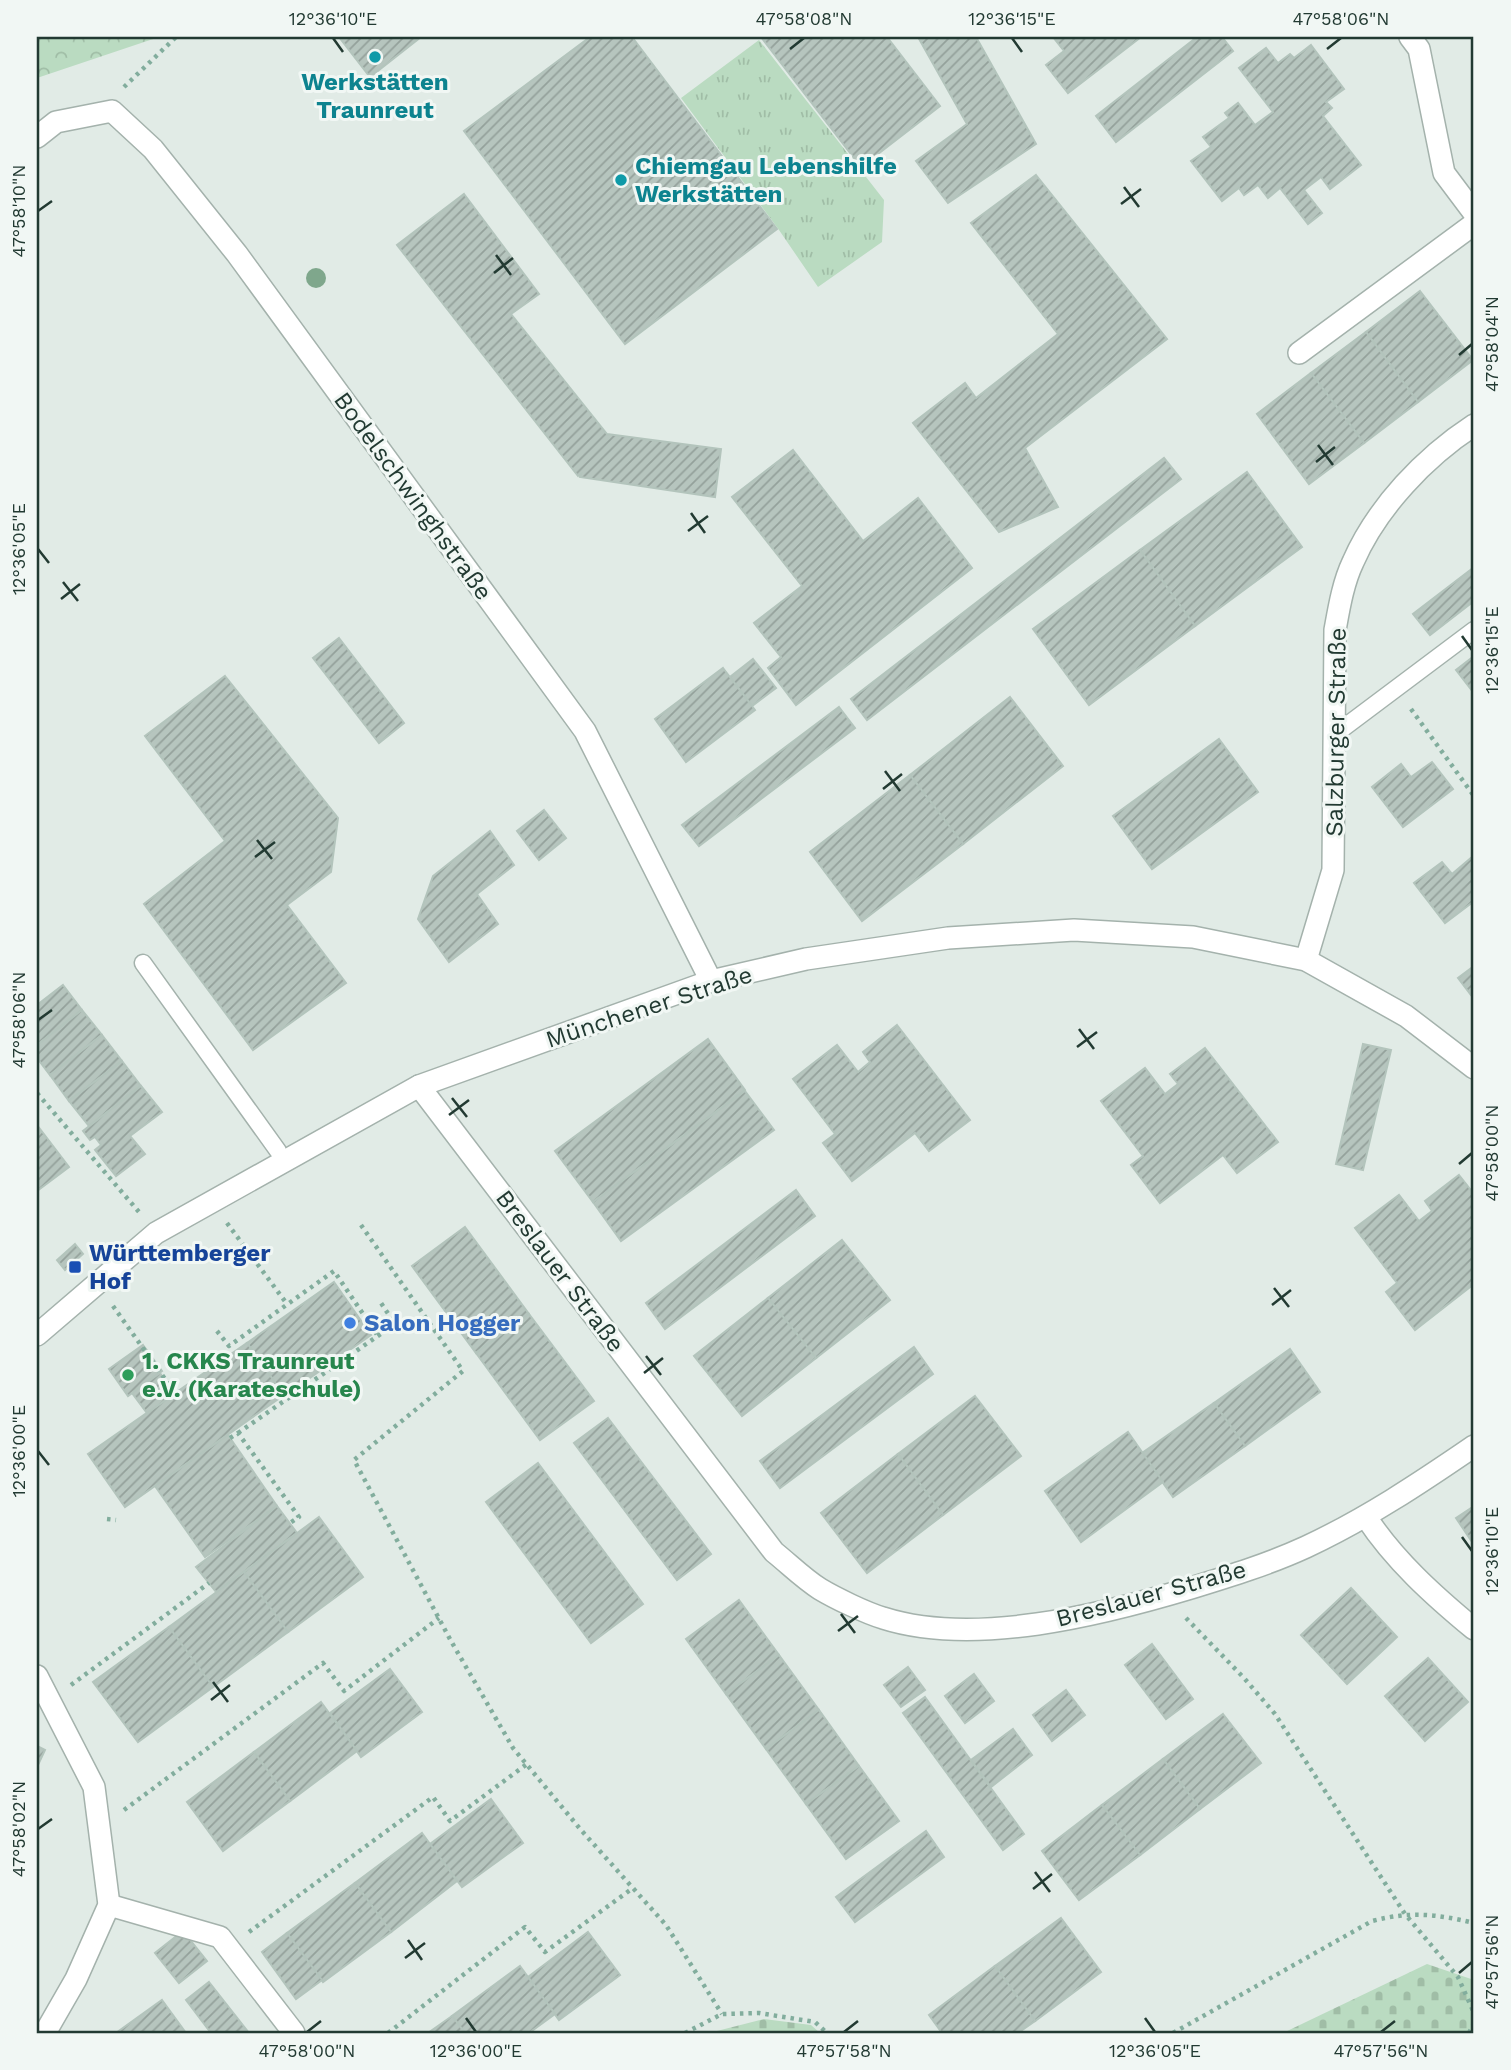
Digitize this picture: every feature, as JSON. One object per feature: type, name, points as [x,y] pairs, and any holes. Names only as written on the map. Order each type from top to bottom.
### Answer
[{"type":"street","points":[[1410,37],[1419,49],[1444,173],[1474,213]]},
{"type":"street","name":"Bodelschwinghstraße","points":[[37,137],[57,122],[112,111],[153,149],[237,254],[585,731],[711,981]]},
{"type":"street","points":[[1299,353],[1474,224]]},
{"type":"street","name":"Salzburger Straße","points":[[1306,960],[1333,870],[1335,630],[1341,598],[1353,562],[1385,508],[1415,473],[1474,425]]},
{"type":"street","name":"Münchener Straße","points":[[37,1335],[156,1233],[419,1086],[711,981],[806,959],[948,938],[1074,930],[1194,937],[1306,960],[1406,1016],[1474,1068]]},
{"type":"street","name":"Breslauer Straße","points":[[419,1086],[774,1552],[820,1589],[883,1618],[940,1628],[1014,1628],[1104,1612],[1171,1594],[1261,1565],[1305,1547],[1366,1517],[1474,1446]]},
{"type":"street","points":[[1366,1517],[1389,1548],[1440,1601],[1474,1629]]},
{"type":"street","points":[[37,1675],[93,1787],[109,1905],[76,1979],[45,2033]]},
{"type":"street","points":[[109,1905],[220,1937],[294,2033]]},
{"type":"lane","points":[[1334,729],[1342,729],[1474,629]]},
{"type":"lane","points":[[144,963],[278,1151]]},
{"type":"path","points":[[95,114],[176,37]]},
{"type":"path","points":[[1396,689],[1474,796]]},
{"type":"path","points":[[37,1093],[156,1233]]},
{"type":"path","points":[[211,1202],[287,1304]]},
{"type":"path","points":[[361,1225],[463,1371],[354,1460],[513,1748],[581,1830],[666,1924],[722,2014]]},
{"type":"path","points":[[217,1331],[229,1346],[334,1271],[378,1336]]},
{"type":"path","points":[[96,1283],[175,1393]]},
{"type":"path","points":[[230,1438],[395,1324],[379,1300]]},
{"type":"path","points":[[237,1433],[299,1517],[290,1523]]},
{"type":"path","points":[[107,1519],[116,1520]]},
{"type":"path","points":[[50,1700],[209,1583]]},
{"type":"path","points":[[1171,1594],[1177,1610],[1244,1678],[1275,1714],[1405,1914],[1458,1977],[1474,2013]]},
{"type":"path","points":[[99,1829],[323,1663],[344,1691],[439,1618]]},
{"type":"path","points":[[228,1947],[433,1797],[450,1821],[527,1764]]},
{"type":"path","points":[[388,2033],[525,1927],[545,1952],[633,1888]]},
{"type":"path","points":[[1173,2033],[1372,1921],[1405,1914],[1439,1914],[1474,1923]]},
{"type":"path","points":[[685,2033],[722,2014],[760,2013],[816,2022],[827,2033]]},
{"type":"path","points":[[1469,2033],[1474,2023]]},
{"type":"green space","points":[[37,37],[159,37],[37,78]]},
{"type":"green space","points":[[759,40],[884,200],[882,242],[818,287],[681,98]]},
{"type":"green space","points":[[1427,1964],[1474,1980],[1474,2033],[1283,2033]]},
{"type":"green space","points":[[764,2019],[811,2025],[820,2033],[709,2033]]},
{"type":"building","name":"Werkstätten Traunreut","points":[[339,37],[421,37],[370,77]]},
{"type":"building","name":"Chiemgau Lebenshilfe Werkstätten","points":[[590,37],[632,37],[777,229],[625,344],[464,131]]},
{"type":"building","name":"Chiemgau Lebenshilfe Werkstätten","points":[[761,37],[887,37],[940,106],[861,167]]},
{"type":"building","points":[[918,37],[976,37],[1036,144],[948,203],[916,161],[967,124]]},
{"type":"building","points":[[1053,37],[1141,37],[1068,93],[1046,65],[1064,51]]},
{"type":"building","points":[[1197,37],[1222,37],[1233,51],[1116,142],[1096,116]]},
{"type":"building","points":[[1311,45],[1344,89],[1326,102],[1332,108],[1323,116],[1361,165],[1330,189],[1321,177],[1304,190],[1322,213],[1308,224],[1280,188],[1268,198],[1258,185],[1244,195],[1239,188],[1222,201],[1191,161],[1211,147],[1203,137],[1229,118],[1225,113],[1238,103],[1255,125],[1273,112],[1239,68],[1266,48],[1278,63],[1290,54],[1294,58]]},
{"type":"building","points":[[1036,175],[1167,339],[1025,448],[1058,507],[999,532],[913,423],[965,383],[976,398],[1058,334],[971,223]]},
{"type":"building","points":[[464,194],[539,294],[511,314],[607,434],[721,449],[715,497],[580,477],[581,474],[578,476],[397,245]]},
{"type":"building","points":[[1420,291],[1473,360],[1418,402],[1366,332]]},
{"type":"building","points":[[1366,332],[1418,402],[1364,443],[1311,373]]},
{"type":"building","points":[[1311,373],[1364,443],[1309,484],[1257,414]]},
{"type":"building","points":[[793,450],[863,541],[918,498],[972,568],[796,705],[768,668],[781,657],[754,623],[802,586],[732,497]]},
{"type":"building","points":[[1164,458],[1181,479],[867,720],[851,699]]},
{"type":"building","points":[[1247,472],[1302,547],[1195,626],[1140,550]]},
{"type":"building","points":[[1140,550],[1195,626],[1089,705],[1033,629]]},
{"type":"building","points":[[1473,568],[1474,601],[1430,635],[1413,614]]},
{"type":"building","points":[[339,638],[404,723],[379,743],[313,658]]},
{"type":"building","points":[[1474,656],[1474,691],[1473,692],[1456,670]]},
{"type":"building","points":[[753,659],[776,688],[752,706],[730,677]]},
{"type":"building","points":[[723,668],[755,710],[686,762],[655,719]]},
{"type":"building","points":[[225,676],[338,818],[331,872],[287,905],[346,983],[253,1050],[144,904],[225,841],[145,736]]},
{"type":"building","points":[[1010,697],[1063,766],[963,844],[910,775]]},
{"type":"building","points":[[839,707],[855,728],[699,846],[682,825]]},
{"type":"building","points":[[1219,739],[1258,792],[1152,869],[1113,816]]},
{"type":"building","points":[[1432,762],[1453,789],[1403,827],[1372,787],[1401,764],[1411,777]]},
{"type":"building","points":[[910,775],[963,844],[862,921],[810,852]]},
{"type":"building","points":[[544,810],[566,838],[539,860],[517,831]]},
{"type":"building","points":[[490,831],[514,865],[477,894],[498,924],[449,962],[418,919],[433,876]]},
{"type":"building","points":[[1472,857],[1474,904],[1473,902],[1445,923],[1414,883],[1442,862],[1452,874]]},
{"type":"building","points":[[1474,966],[1474,999],[1458,978]]},
{"type":"building","points":[[63,985],[82,1010],[37,1045],[37,1005]]},
{"type":"building","points":[[82,1010],[102,1035],[50,1075],[37,1058],[37,1045]]},
{"type":"building","points":[[897,1025],[970,1120],[929,1151],[915,1133],[852,1181],[823,1143],[835,1134],[793,1079],[837,1045],[858,1072],[870,1062],[863,1052]]},
{"type":"building","points":[[102,1035],[122,1061],[69,1101],[50,1075]]},
{"type":"building","points":[[708,1039],[745,1090],[593,1202],[555,1151]]},
{"type":"building","points":[[1363,1044],[1391,1050],[1363,1170],[1336,1164]]},
{"type":"building","points":[[1205,1048],[1278,1142],[1237,1173],[1223,1155],[1160,1203],[1131,1165],[1143,1156],[1101,1101],[1145,1068],[1165,1094],[1178,1084],[1170,1074]]},
{"type":"building","points":[[122,1061],[141,1086],[89,1126],[69,1101]]},
{"type":"building","points":[[141,1086],[162,1112],[130,1136],[145,1154],[116,1176],[95,1150],[101,1145],[95,1137],[90,1140],[83,1131]]},
{"type":"building","points":[[745,1091],[774,1130],[621,1241],[593,1202]]},
{"type":"building","points":[[37,1125],[69,1167],[37,1191]]},
{"type":"building","points":[[1459,1175],[1474,1194],[1474,1284],[1415,1330],[1386,1292],[1397,1283],[1355,1228],[1399,1195],[1419,1221],[1432,1211],[1425,1201]]},
{"type":"building","points":[[796,1190],[815,1216],[665,1329],[646,1303]]},
{"type":"building","points":[[465,1227],[529,1314],[476,1353],[412,1266]]},
{"type":"building","points":[[842,1240],[890,1300],[816,1358],[768,1298]]},
{"type":"building","points":[[75,1244],[83,1254],[65,1270],[57,1260]]},
{"type":"building","points":[[334,1282],[371,1335],[284,1396],[247,1343]]},
{"type":"building","points":[[768,1298],[816,1358],[742,1416],[694,1356]]},
{"type":"building","points":[[529,1314],[594,1401],[540,1440],[476,1353]]},
{"type":"building","points":[[247,1343],[284,1395],[125,1507],[88,1454]]},
{"type":"building","points":[[143,1345],[162,1371],[128,1396],[109,1369]]},
{"type":"building","points":[[914,1347],[933,1374],[780,1488],[760,1461]]},
{"type":"building","points":[[1290,1349],[1320,1392],[1245,1446],[1214,1403]]},
{"type":"building","points":[[160,1373],[174,1394],[147,1413],[132,1393]]},
{"type":"building","points":[[975,1396],[1021,1456],[943,1515],[898,1454]]},
{"type":"building","points":[[1214,1403],[1245,1446],[1173,1497],[1142,1453]]},
{"type":"building","points":[[608,1418],[711,1554],[677,1580],[574,1443]]},
{"type":"building","points":[[1128,1432],[1163,1482],[1081,1542],[1045,1491]]},
{"type":"building","points":[[228,1435],[277,1506],[205,1557],[155,1486]]},
{"type":"building","points":[[898,1454],[943,1515],[867,1573],[821,1513]]},
{"type":"building","points":[[538,1463],[643,1604],[591,1643],[486,1502]]},
{"type":"building","points":[[277,1506],[297,1533],[216,1592],[196,1567]]},
{"type":"building","points":[[1474,1506],[1474,1545],[1456,1518]]},
{"type":"building","points":[[319,1517],[363,1577],[288,1632],[244,1572]]},
{"type":"building","points":[[244,1572],[288,1632],[213,1687],[169,1627]]},
{"type":"building","points":[[1351,1588],[1397,1637],[1347,1684],[1301,1635]]},
{"type":"building","points":[[739,1600],[779,1655],[726,1694],[686,1639]]},
{"type":"building","points":[[169,1627],[213,1687],[138,1742],[93,1682]]},
{"type":"building","points":[[1152,1644],[1193,1699],[1166,1719],[1125,1665]]},
{"type":"building","points":[[779,1655],[819,1710],[766,1749],[726,1694]]},
{"type":"building","points":[[1428,1658],[1468,1702],[1425,1741],[1385,1696]]},
{"type":"building","points":[[908,1667],[925,1690],[901,1707],[884,1685]]},
{"type":"building","points":[[390,1669],[422,1712],[361,1757],[330,1713]]},
{"type":"building","points":[[974,1674],[994,1701],[965,1723],[945,1696]]},
{"type":"building","points":[[1066,1690],[1085,1715],[1052,1741],[1033,1715]]},
{"type":"building","points":[[925,1697],[1024,1834],[1003,1850],[903,1713]]},
{"type":"building","points":[[321,1702],[357,1751],[290,1801],[254,1752]]},
{"type":"building","points":[[819,1710],[859,1766],[806,1804],[766,1749]]},
{"type":"building","points":[[1223,1714],[1261,1763],[1200,1809],[1163,1759]]},
{"type":"building","points":[[1013,1729],[1032,1755],[991,1787],[971,1760]]},
{"type":"building","points":[[37,1746],[45,1750],[37,1767]]},
{"type":"building","points":[[254,1752],[290,1801],[223,1851],[187,1802]]},
{"type":"building","points":[[1163,1759],[1200,1809],[1140,1855],[1102,1805]]},
{"type":"building","points":[[859,1766],[899,1821],[846,1859],[806,1804]]},
{"type":"building","points":[[491,1799],[523,1843],[462,1887],[430,1844]]},
{"type":"building","points":[[1102,1805],[1140,1855],[1079,1900],[1042,1851]]},
{"type":"building","points":[[926,1831],[944,1857],[855,1922],[836,1897]]},
{"type":"building","points":[[422,1833],[457,1881],[391,1932],[355,1883]]},
{"type":"building","points":[[355,1883],[391,1932],[323,1982],[287,1933]]},
{"type":"building","points":[[1061,1918],[1101,1972],[1035,2021],[995,1966]]},
{"type":"building","points":[[183,1931],[207,1961],[179,1983],[155,1953]]},
{"type":"building","points":[[588,1932],[620,1975],[559,2020],[528,1977]]},
{"type":"building","points":[[287,1933],[322,1980],[296,1999],[262,1952]]},
{"type":"building","points":[[520,1966],[555,2014],[529,2033],[465,2033],[452,2016]]},
{"type":"building","points":[[995,1966],[1035,2021],[1018,2033],[942,2033],[929,2015]]},
{"type":"building","points":[[209,1982],[249,2033],[211,2033],[186,2000]]},
{"type":"building","points":[[162,2000],[186,2033],[116,2033]]},
{"type":"building","points":[[452,2016],[465,2033],[428,2033]]},
{"type":"place","name":"Werkstätten Traunreut","points":[[375,57]]},
{"type":"place","name":"Chiemgau Lebenshilfe Werkstätten","points":[[621,180]]},
{"type":"place","name":"Württemberger Hof","points":[[75,1267]]},
{"type":"place","name":"Salon Hogger","points":[[350,1323]]},
{"type":"place","name":"1. CKKS Traunreut e.V. (Karateschule)","points":[[128,1375]]}]
